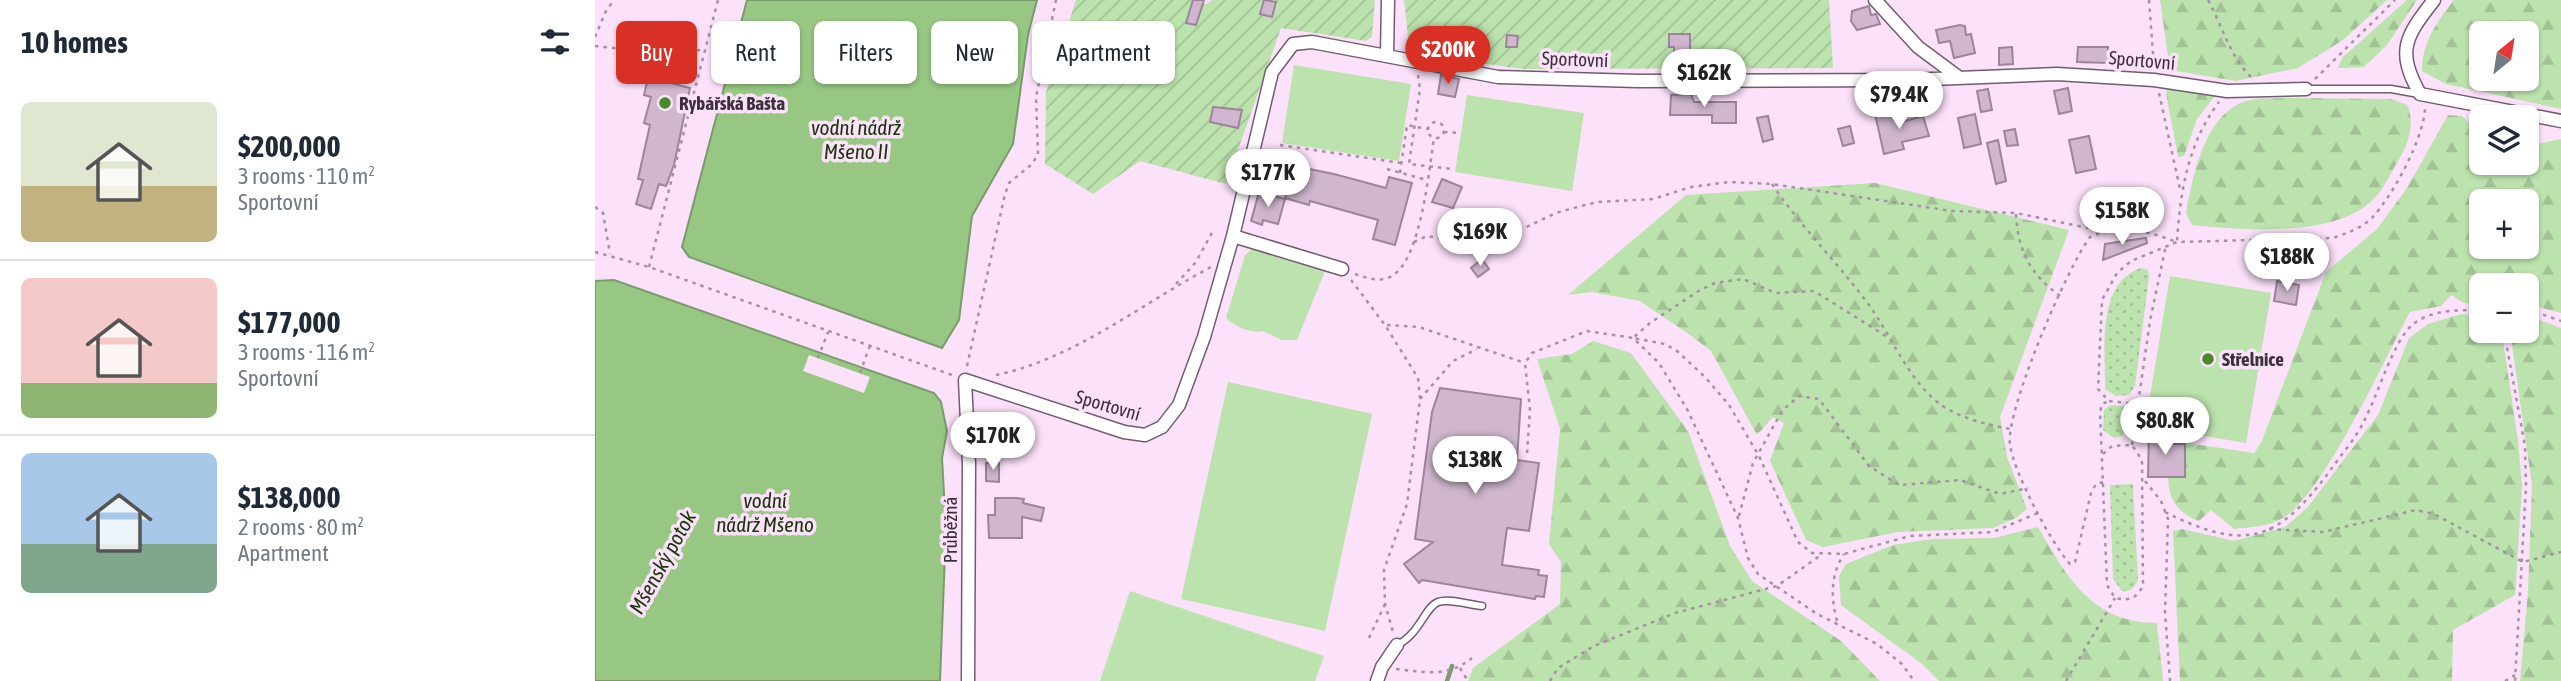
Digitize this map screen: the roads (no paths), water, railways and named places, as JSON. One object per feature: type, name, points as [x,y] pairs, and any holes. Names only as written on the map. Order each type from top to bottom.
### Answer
[{"type":"street","points":[[1387,55],[1388,0]]},
{"type":"street","points":[[1875,0],[1918,47],[1958,76]]},
{"type":"street","points":[[2434,0],[2411,33],[2404,54],[2409,76],[2420,94],[2561,121]]},
{"type":"street","name":"Sportovní","points":[[965,380],[1124,432],[1145,435],[1162,427],[1179,405],[1227,258],[1272,72],[1293,44],[1311,42],[1498,77],[1638,81],[1907,80],[2057,74],[2154,79],[2227,91],[2306,89]]},
{"type":"street","points":[[1233,236],[1342,269]]},
{"type":"street","name":"Průběžná","points":[[965,380],[969,477],[968,681]]},
{"type":"street","points":[[1377,681],[1382,667],[1397,645]]},
{"type":"lane","points":[[2306,89],[2391,89],[2420,94]]},
{"type":"lane","points":[[1397,645],[1410,639],[1433,605],[1440,601],[1482,606]]},
{"type":"water","name":"vodní nádrž Mšeno II","points":[[747,0],[1037,0],[1028,35],[1013,144],[972,216],[959,320],[942,348],[689,257],[682,247],[725,84],[800,84],[800,21],[741,21]]},
{"type":"water","name":"vodní nádrž Mšeno","points":[[614,280],[934,393],[941,402],[947,431],[942,458],[946,529],[940,681],[595,681],[595,281]]},
{"type":"waterway","points":[[1447,681],[1452,666]]},
{"type":"place","name":"Rybářská Bašta","points":[[665,103]]},
{"type":"place","name":"Střelnice","points":[[2208,359]]},
{"type":"water label","name":"Mšenský potok","points":[[662,562]]}]
